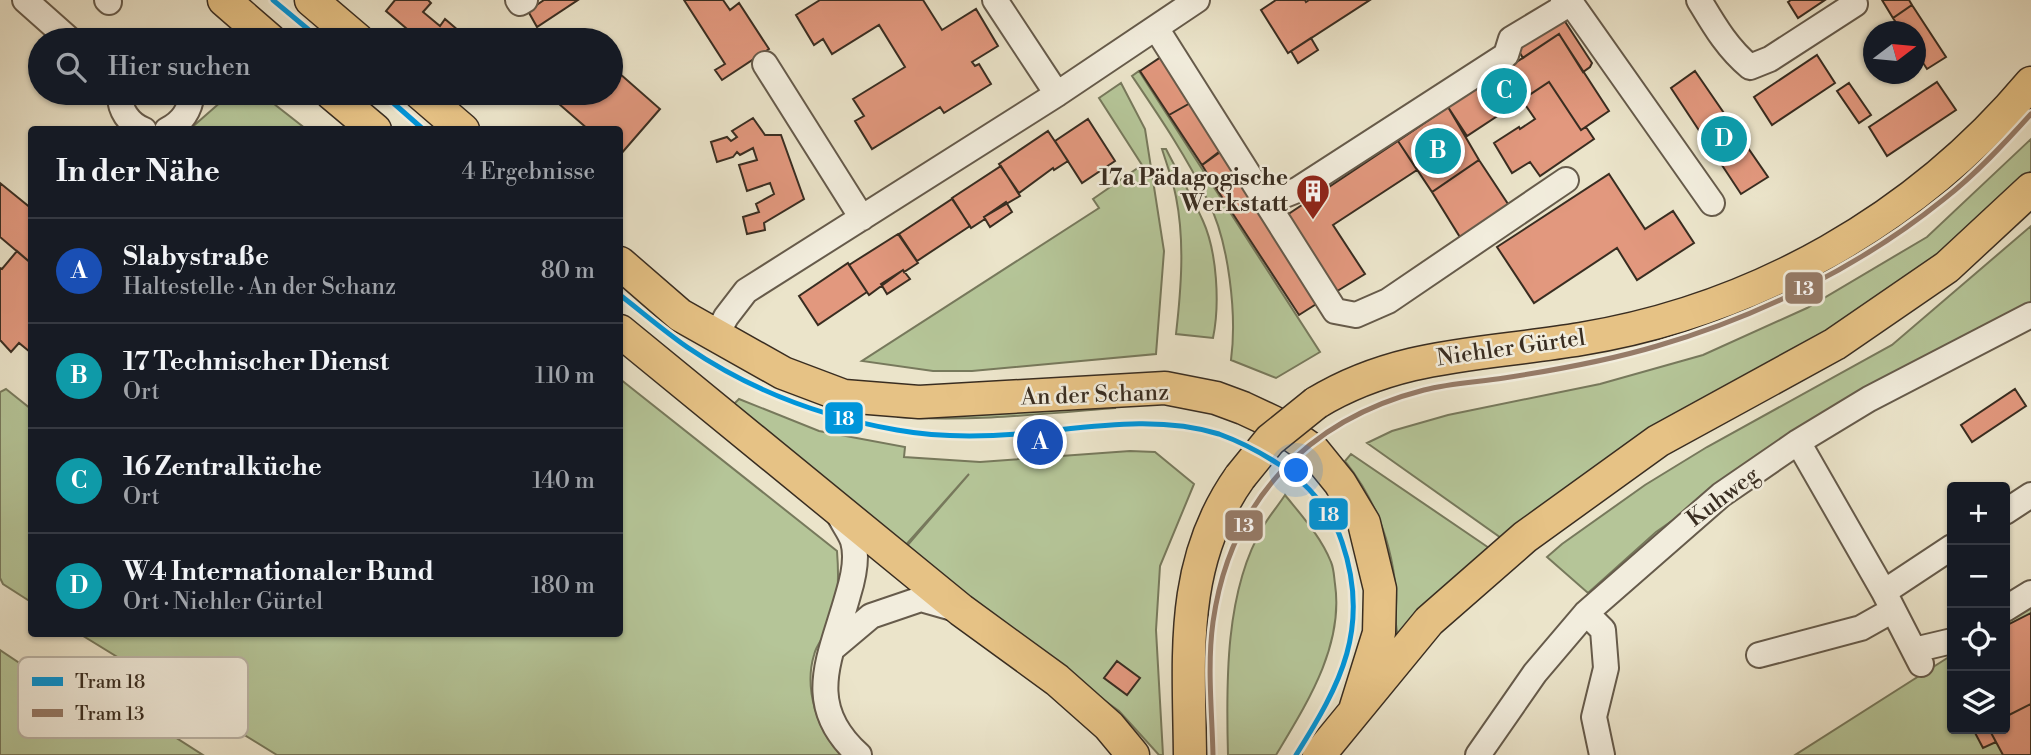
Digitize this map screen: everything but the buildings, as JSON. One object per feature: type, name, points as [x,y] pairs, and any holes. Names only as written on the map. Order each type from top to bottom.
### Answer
[{"type":"main road","points":[[224,0],[256,28]]},
{"type":"main road","points":[[312,0],[344,28]]},
{"type":"main road","name":"Niehler Gürtel","points":[[1190,755],[1189,637],[1195,582],[1211,529],[1240,477],[1270,440],[1316,403],[1354,382],[1407,364],[1553,344],[1635,328],[1714,304],[1781,277],[1847,242],[1908,199],[1978,140],[2031,83]]},
{"type":"main road","points":[[345,105],[370,126]]},
{"type":"main road","points":[[434,105],[458,126]]},
{"type":"main road","points":[[1334,755],[1417,651],[1530,540],[1658,441],[1835,344],[1947,267],[2031,189]]},
{"type":"main road","points":[[1319,755],[1429,621],[1485,572],[1666,449],[1884,326],[1963,265],[2031,204]]},
{"type":"main road","name":"An der Schanz","points":[[623,267],[680,315],[783,373],[844,396],[919,402],[1165,388],[1216,398],[1273,422],[1314,452],[1340,483],[1364,523],[1380,589],[1379,633],[1355,710]]},
{"type":"main road","points":[[623,333],[961,610],[1056,680],[1109,726],[1133,755]]},
{"type":"street","points":[[25,0],[56,28]]},
{"type":"street","points":[[518,0],[520,3],[525,0]]},
{"type":"street","points":[[995,0],[1056,94]]},
{"type":"street","points":[[716,336],[726,317],[746,291],[1056,94],[1197,0]]},
{"type":"street","points":[[1699,0],[1735,55],[1750,67],[1770,59],[1855,4]]},
{"type":"street","points":[[1267,202],[1297,190],[1506,55],[1511,39],[1567,1],[1713,203]]},
{"type":"street","points":[[1156,28],[1335,311],[1356,315],[1388,301],[1566,180]]},
{"type":"street","points":[[765,64],[862,218]]},
{"type":"street","points":[[122,105],[130,121],[138,126]]},
{"type":"street","points":[[174,126],[185,117],[190,105]]},
{"type":"street","name":"Kuhweg","points":[[1478,755],[1535,673],[1586,613],[1721,495],[1798,442],[1869,399],[2031,315]]},
{"type":"street","points":[[1798,442],[1918,657],[1947,643]]},
{"type":"street","points":[[2010,509],[2031,495]]},
{"type":"street","points":[[834,507],[853,542],[854,574],[826,667],[824,697],[842,739],[859,755]]},
{"type":"street","points":[[1759,655],[1861,628],[1947,551]]},
{"type":"street","points":[[2007,608],[2031,593]]},
{"type":"street","points":[[833,649],[871,616],[921,600],[961,610]]},
{"type":"street","points":[[1586,613],[1603,629],[1606,667],[1594,717],[1602,755]]},
{"type":"green space","points":[[1139,71],[1320,352],[1276,378],[1231,360],[1233,322],[1230,279],[1215,218],[1182,153],[1132,76]]},
{"type":"green space","points":[[1121,83],[1145,129],[1164,251],[1156,354],[972,371],[933,371],[862,361],[1099,208],[1093,199],[1142,165],[1099,98]]},
{"type":"green space","points":[[217,105],[275,105],[302,126],[193,126]]},
{"type":"green space","points":[[2031,139],[2031,171],[1944,256],[1504,540],[1367,443],[1392,431],[1448,415],[1600,384],[1703,355],[1807,308],[1927,237]]},
{"type":"green space","points":[[1162,149],[1166,149],[1208,234],[1216,278],[1213,338],[1176,334],[1181,283],[1179,214]]},
{"type":"green space","points":[[2031,226],[2031,303],[1817,420],[1656,532],[1588,593],[1547,557],[1645,485],[1707,447],[1892,345]]},
{"type":"green space","points":[[623,381],[837,551],[835,608],[829,626],[815,651],[811,681],[820,722],[842,755],[277,755],[248,737],[248,657],[117,657],[85,637],[623,637]]},
{"type":"green space","points":[[6,389],[28,407],[28,600],[3,584],[0,578],[0,392]]},
{"type":"green space","points":[[1114,397],[1115,408],[979,418],[898,417],[899,408]]},
{"type":"green space","points":[[739,399],[819,431],[905,447],[904,457],[980,462],[1130,451],[1155,452],[1194,484],[1160,566],[1156,630],[1163,755],[1159,755],[1119,711],[1027,645],[906,547],[969,474],[904,547],[731,407]]},
{"type":"green space","points":[[1351,454],[1495,552],[1400,641],[1391,556],[1374,507],[1345,461]]},
{"type":"green space","points":[[1285,495],[1317,535],[1332,565],[1336,607],[1334,630],[1311,694],[1276,755],[1228,755],[1230,638],[1241,579],[1265,523]]},
{"type":"green space","points":[[2031,604],[2031,755],[1795,755],[1947,658],[1947,734],[2010,734],[2010,618]]},
{"type":"green space","points":[[0,650],[18,662],[18,738],[176,738],[203,755],[0,755]]},
{"type":"tram line","name":"18","points":[[273,0],[307,28]]},
{"type":"tram line","name":"18","points":[[396,105],[419,126]]},
{"type":"tram line","name":"13","points":[[1213,755],[1210,655],[1213,622],[1222,579],[1237,539],[1256,503],[1281,472],[1310,445],[1344,422],[1382,404],[1424,390],[1543,372],[1619,356],[1696,334],[1771,304],[1844,267],[1912,223],[1967,179],[2031,114]]},
{"type":"tram line","name":"18","points":[[623,297],[687,347],[736,376],[788,400],[841,418],[914,433],[963,436],[1124,424],[1172,425],[1219,434],[1280,465],[1309,489],[1332,519],[1342,542],[1350,573],[1353,601],[1352,628],[1338,679],[1296,755]]},
{"type":"place","name":"16 Zentralküche","points":[[1504,91]]},
{"type":"place","name":"W4 Internationaler Bund","points":[[1724,139]]},
{"type":"place","name":"17 Technischer Dienst","points":[[1438,151]]},
{"type":"place","name":"17a Pädagogische Werkstatt","points":[[1313,221]]},
{"type":"place","name":"Slabystraße","points":[[1040,442]]}]
